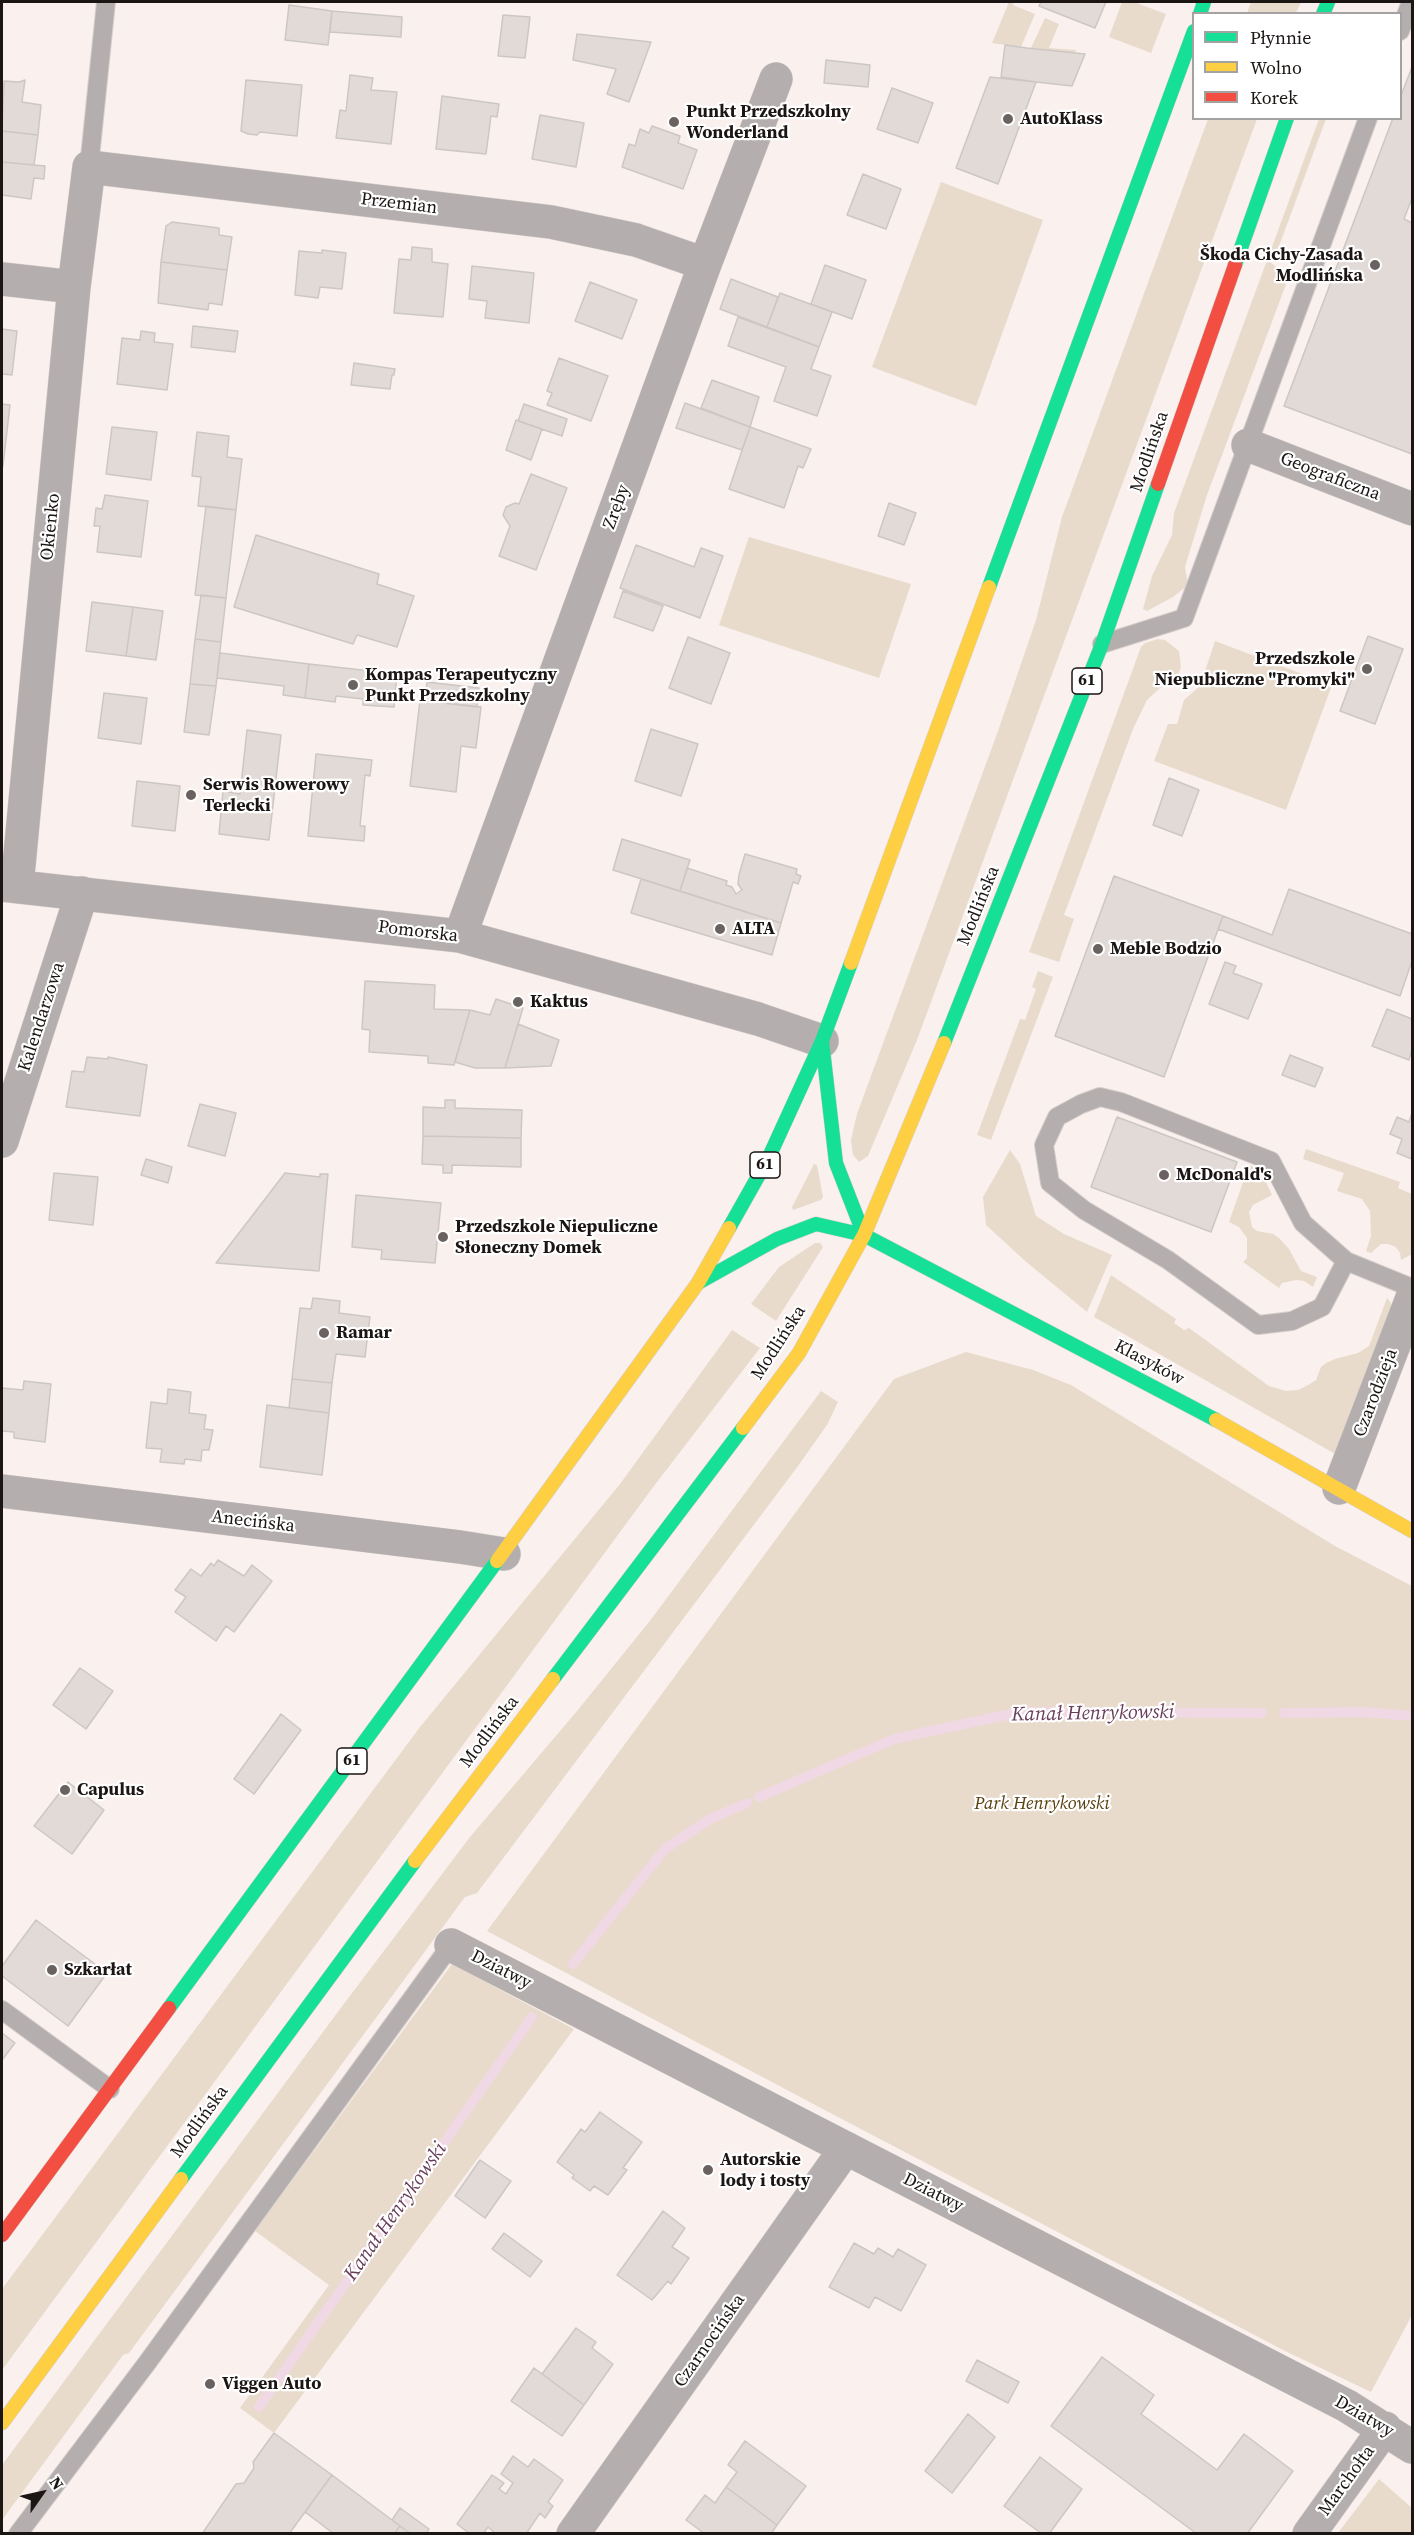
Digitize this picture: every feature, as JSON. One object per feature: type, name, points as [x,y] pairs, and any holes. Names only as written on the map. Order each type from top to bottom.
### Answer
[{"type":"main road","name":"61","points":[[2,2235],[504,1554],[698,1283],[769,1157],[822,1041],[1192,36]]},
{"type":"main road","name":"Modlińska","points":[[2,2423],[400,1881],[799,1353],[864,1235],[975,967],[1102,645],[1286,120]]},
{"type":"main road","points":[[822,1041],[836,1163],[864,1235]]},
{"type":"main road","name":"Klasyków","points":[[698,1283],[777,1239],[816,1224],[864,1235],[1192,1406],[1413,1531]]},
{"type":"street","name":"Zręby","points":[[460,936],[705,264],[776,79]]},
{"type":"street","name":"Przemian","points":[[89,167],[551,222],[636,240],[705,264]]},
{"type":"street","name":"Okienko","points":[[9,885],[89,167]]},
{"type":"street","points":[[2,279],[74,287]]},
{"type":"street","name":"Geograficzna","points":[[1248,445],[1413,509]]},
{"type":"street","name":"Pomorska","points":[[9,885],[460,936],[758,1019],[822,1041]]},
{"type":"street","name":"Kalendarzowa","points":[[2,1141],[82,892]]},
{"type":"street","name":"Czarodzieja","points":[[1339,1488],[1413,1298]]},
{"type":"street","name":"Anecińska","points":[[2,1491],[449,1545],[504,1554]]},
{"type":"street","name":"Dziatwy","points":[[451,1945],[1347,2406],[1413,2447]]},
{"type":"street","name":"Czarnocińska","points":[[573,2534],[846,2148]]},
{"type":"street","name":"Marchołta","points":[[1309,2534],[1385,2428]]},
{"type":"lane","points":[[89,167],[106,2]]},
{"type":"lane","points":[[1402,28],[1411,2]]},
{"type":"lane","points":[[1102,645],[1184,618],[1367,120]]},
{"type":"lane","points":[[1346,1261],[1322,1307],[1292,1321],[1258,1325],[1168,1260],[1084,1210],[1050,1183],[1044,1145],[1057,1118],[1073,1108],[1100,1097],[1121,1102],[1271,1161],[1304,1223],[1346,1261],[1413,1288]]},
{"type":"lane","points":[[18,2534],[147,2363],[451,1945]]},
{"type":"lane","points":[[2,2010],[110,2089]]},
{"type":"green space","points":[[1009,2],[1035,14],[1021,47],[992,43]]},
{"type":"green space","points":[[1122,2],[1134,2],[1166,14],[1151,53],[1109,37]]},
{"type":"green space","points":[[1251,2],[1301,2],[1296,12],[1247,12]]},
{"type":"green space","points":[[1045,18],[1059,24],[1049,48],[1076,50],[1075,53],[1031,48]]},
{"type":"green space","points":[[1208,120],[1257,120],[917,1040],[868,1156],[859,1162],[853,1155],[851,1140],[857,1114],[998,731],[1036,620],[1062,517]]},
{"type":"green space","points":[[1319,120],[1326,120],[1271,263],[1288,275],[1288,279],[1207,495],[1185,567],[1188,585],[1173,597],[1147,611],[1143,609],[1152,576],[1172,535],[1174,513]]},
{"type":"green space","points":[[941,182],[1043,220],[976,406],[872,367]]},
{"type":"green space","points":[[749,537],[911,584],[879,678],[719,625]]},
{"type":"green space","points":[[1158,639],[1165,640],[1179,651],[1181,667],[1176,680],[1160,688],[1147,700],[1133,729],[1064,915],[1074,919],[1059,962],[1029,952],[1141,647],[1145,643]]},
{"type":"green space","points":[[1215,641],[1332,685],[1286,810],[1154,761],[1168,724],[1177,724],[1184,700],[1200,686]]},
{"type":"green space","points":[[1038,971],[1053,977],[991,1140],[977,1135],[1020,1019],[1025,1020],[1036,989],[1032,987]]},
{"type":"green space","points":[[1306,1149],[1400,1182],[1398,1188],[1412,1194],[1412,1254],[1401,1260],[1396,1247],[1388,1244],[1381,1244],[1371,1253],[1366,1251],[1371,1236],[1370,1211],[1362,1199],[1337,1191],[1344,1173],[1303,1159]]},
{"type":"green space","points":[[1010,1150],[1020,1164],[1036,1216],[1064,1234],[1112,1255],[1087,1312],[986,1225],[983,1197]]},
{"type":"green space","points":[[814,1164],[817,1165],[823,1197],[821,1200],[793,1210],[792,1207]]},
{"type":"green space","points":[[1249,1165],[1254,1167],[1265,1180],[1272,1195],[1253,1205],[1249,1212],[1252,1227],[1257,1231],[1273,1234],[1279,1238],[1289,1249],[1301,1271],[1317,1277],[1313,1287],[1304,1281],[1296,1280],[1282,1283],[1279,1288],[1243,1262],[1247,1258],[1247,1238],[1239,1227],[1229,1222]]},
{"type":"green space","points":[[815,1243],[820,1243],[823,1247],[776,1321],[751,1304],[779,1267]]},
{"type":"green space","points":[[1111,1275],[1176,1319],[1174,1323],[1184,1330],[1189,1328],[1269,1386],[1286,1391],[1298,1390],[1316,1380],[1321,1367],[1326,1363],[1358,1353],[1369,1346],[1387,1298],[1391,1303],[1391,1317],[1337,1455],[1094,1317]]},
{"type":"green space","points":[[732,1330],[760,1348],[654,1486],[2,2370],[2,2289],[420,1727],[620,1484]]},
{"type":"green space","name":"Park Henrykowski","points":[[966,1352],[1033,1370],[1071,1385],[1335,1546],[1412,1586],[1412,2315],[1371,2392],[1285,2351],[487,1931],[894,1379]]},
{"type":"green space","points":[[821,1391],[838,1402],[827,1425],[798,1466],[477,1893],[465,1897],[129,2353],[123,2355],[2,2520],[2,2465],[470,1837],[649,1622]]},
{"type":"green space","points":[[452,1964],[574,2029],[274,2433],[240,2408],[329,2285],[255,2231]]},
{"type":"green space","points":[[1379,2479],[1412,2508],[1412,2533],[1338,2533]]},
{"type":"building","points":[[1041,2],[1106,2],[1095,28],[1039,6]]},
{"type":"building","points":[[289,5],[332,11],[328,45],[285,40]]},
{"type":"building","points":[[332,11],[402,17],[401,37],[330,32]]},
{"type":"building","points":[[503,15],[530,17],[525,58],[498,56]]},
{"type":"building","points":[[577,34],[651,42],[629,102],[607,94],[616,69],[573,60]]},
{"type":"building","points":[[1005,45],[1085,54],[1072,86],[1036,82],[1001,77]]},
{"type":"building","points":[[826,60],[870,65],[868,87],[824,83]]},
{"type":"building","name":"Škoda Cichy-Zasada Modlińska","points":[[1412,67],[1412,454],[1284,406],[1392,120],[1402,120],[1402,93]]},
{"type":"building","points":[[350,75],[373,78],[371,90],[397,92],[391,144],[336,138],[340,110],[346,111]]},
{"type":"building","points":[[990,77],[1036,82],[998,184],[956,168]]},
{"type":"building","points":[[25,80],[22,102],[41,105],[38,135],[2,131],[4,81]]},
{"type":"building","points":[[246,80],[302,85],[297,136],[260,132],[257,135],[241,131]]},
{"type":"building","points":[[892,88],[933,103],[918,143],[877,129]]},
{"type":"building","points":[[442,96],[499,104],[497,117],[491,116],[486,154],[436,149]]},
{"type":"building","points":[[540,115],[584,123],[576,167],[532,159]]},
{"type":"building","points":[[652,126],[680,136],[678,143],[697,150],[683,189],[622,167],[629,144],[635,146],[640,129],[649,133]]},
{"type":"building","points":[[2,131],[38,135],[34,165],[2,162]]},
{"type":"building","points":[[2,162],[45,166],[44,179],[34,178],[31,199],[2,195]]},
{"type":"building","points":[[863,174],[901,189],[886,229],[847,215]]},
{"type":"building","points":[[1412,198],[1412,223],[1404,219]]},
{"type":"building","points":[[172,222],[219,228],[219,235],[232,237],[227,270],[161,262],[166,226]]},
{"type":"building","points":[[412,247],[432,249],[432,262],[448,264],[443,317],[394,313],[399,259],[411,260]]},
{"type":"building","points":[[322,250],[346,253],[342,289],[320,287],[318,298],[295,295],[299,251],[322,253]]},
{"type":"building","points":[[161,262],[227,270],[222,305],[209,303],[208,310],[158,303]]},
{"type":"building","points":[[825,265],[866,280],[852,319],[811,304]]},
{"type":"building","points":[[472,266],[534,273],[529,323],[485,318],[487,301],[469,299]]},
{"type":"building","points":[[731,279],[778,297],[767,327],[720,309]]},
{"type":"building","points":[[590,282],[637,300],[622,339],[575,321]]},
{"type":"building","points":[[780,293],[832,312],[819,347],[767,327]]},
{"type":"building","points":[[738,317],[819,347],[811,369],[831,376],[817,416],[774,401],[786,367],[728,346]]},
{"type":"building","points":[[193,326],[238,331],[235,352],[191,347]]},
{"type":"building","points":[[2,329],[17,331],[12,375],[2,374]]},
{"type":"building","points":[[141,331],[155,333],[154,342],[173,344],[167,390],[117,384],[122,338],[140,340]]},
{"type":"building","points":[[559,358],[608,376],[591,421],[547,405],[552,393],[547,391]]},
{"type":"building","points":[[354,363],[395,369],[390,389],[351,385]]},
{"type":"building","points":[[712,380],[759,397],[750,427],[701,408]]},
{"type":"building","points":[[685,403],[750,427],[742,450],[676,428]]},
{"type":"building","points":[[2,404],[10,405],[3,466],[2,466]]},
{"type":"building","points":[[524,404],[567,419],[562,436],[518,421]]},
{"type":"building","points":[[516,420],[542,429],[531,460],[506,450]]},
{"type":"building","points":[[112,427],[157,432],[151,480],[106,474]]},
{"type":"building","points":[[750,427],[811,449],[803,468],[798,466],[784,508],[729,489]]},
{"type":"building","points":[[197,432],[229,436],[227,457],[242,459],[236,510],[198,506],[201,477],[192,476]]},
{"type":"building","points":[[531,474],[567,488],[536,570],[499,556],[510,526],[503,515],[506,507],[515,503],[519,504]]},
{"type":"building","points":[[105,495],[148,501],[141,557],[97,552],[100,526],[94,526],[96,508],[102,509]]},
{"type":"building","points":[[889,503],[916,513],[904,545],[878,536]]},
{"type":"building","points":[[206,506],[236,510],[226,598],[195,595]]},
{"type":"building","points":[[256,535],[379,574],[377,584],[414,596],[397,647],[357,635],[353,644],[234,607]]},
{"type":"building","points":[[636,545],[694,567],[701,548],[723,556],[700,618],[620,588]]},
{"type":"building","points":[[623,591],[663,606],[653,631],[614,617]]},
{"type":"building","points":[[201,595],[226,598],[221,642],[195,639]]},
{"type":"building","points":[[92,602],[133,607],[126,656],[86,651]]},
{"type":"building","points":[[133,607],[163,611],[156,660],[126,656]]},
{"type":"building","points":[[1368,636],[1403,649],[1375,724],[1340,711]]},
{"type":"building","points":[[688,637],[730,653],[711,704],[669,688]]},
{"type":"building","points":[[195,639],[221,642],[216,686],[190,684]]},
{"type":"building","points":[[220,653],[309,664],[305,698],[283,695],[284,686],[217,678]]},
{"type":"building","points":[[309,664],[397,674],[394,707],[363,705],[363,699],[336,696],[335,702],[305,698]]},
{"type":"building","points":[[427,682],[479,688],[477,707],[425,701]]},
{"type":"building","points":[[190,684],[216,686],[209,735],[184,732]]},
{"type":"building","points":[[104,693],[147,698],[141,744],[98,738]]},
{"type":"building","points":[[420,700],[481,707],[476,748],[461,746],[456,792],[410,786]]},
{"type":"building","points":[[651,729],[698,744],[681,796],[635,781]]},
{"type":"building","points":[[247,730],[281,735],[269,840],[219,834],[223,791],[240,794]]},
{"type":"building","points":[[316,754],[372,760],[370,776],[365,775],[360,826],[365,826],[364,841],[308,836]]},
{"type":"building","points":[[1169,778],[1199,790],[1182,836],[1153,825]]},
{"type":"building","points":[[137,781],[180,786],[175,831],[132,826]]},
{"type":"building","points":[[622,839],[690,860],[680,891],[613,870]]},
{"type":"building","points":[[745,854],[797,869],[796,874],[801,876],[798,884],[793,882],[781,923],[680,891],[687,868],[727,881],[726,885],[732,887],[736,894],[742,890],[738,884]]},
{"type":"building","points":[[1114,876],[1223,916],[1164,1077],[1055,1036]]},
{"type":"building","points":[[641,879],[781,923],[772,955],[631,913]]},
{"type":"building","points":[[1289,889],[1412,934],[1412,961],[1400,996],[1218,929],[1223,916],[1272,935]]},
{"type":"building","points":[[1225,962],[1236,966],[1233,973],[1262,984],[1248,1019],[1209,1004]]},
{"type":"building","points":[[365,981],[435,985],[434,1009],[470,1010],[454,1065],[428,1063],[428,1056],[369,1052],[370,1030],[362,1029]]},
{"type":"building","points":[[496,999],[523,1008],[505,1068],[475,1068],[455,1062],[470,1010],[490,1015]]},
{"type":"building","points":[[1387,1009],[1412,1019],[1412,1049],[1409,1060],[1372,1046]]},
{"type":"building","points":[[518,1024],[559,1040],[551,1066],[505,1068]]},
{"type":"building","points":[[1290,1055],[1323,1068],[1315,1087],[1282,1075]]},
{"type":"building","points":[[87,1057],[108,1059],[108,1057],[147,1065],[140,1116],[66,1107],[72,1071],[84,1072]]},
{"type":"building","points":[[445,1100],[455,1100],[455,1108],[522,1110],[521,1138],[423,1136],[423,1107],[445,1108]]},
{"type":"building","points":[[200,1104],[236,1113],[225,1156],[188,1146]]},
{"type":"building","points":[[1412,1113],[1412,1159],[1397,1153],[1402,1139],[1390,1134],[1397,1117],[1409,1122]]},
{"type":"building","name":"McDonald's","points":[[1117,1117],[1237,1162],[1211,1232],[1091,1187]]},
{"type":"building","points":[[423,1136],[521,1138],[521,1167],[452,1165],[452,1173],[443,1173],[443,1165],[422,1164]]},
{"type":"building","points":[[146,1159],[172,1167],[168,1183],[141,1175]]},
{"type":"building","points":[[54,1173],[98,1177],[93,1225],[49,1220]]},
{"type":"building","points":[[285,1173],[320,1177],[320,1174],[328,1174],[319,1271],[216,1263]]},
{"type":"building","points":[[356,1195],[441,1203],[435,1263],[381,1259],[382,1250],[352,1247]]},
{"type":"building","points":[[313,1298],[340,1301],[339,1313],[370,1317],[365,1357],[336,1354],[332,1383],[292,1379],[300,1308],[311,1309]]},
{"type":"building","points":[[292,1379],[332,1383],[329,1413],[289,1408]]},
{"type":"building","points":[[24,1381],[51,1384],[45,1442],[14,1438],[14,1432],[2,1431],[2,1388],[23,1390]]},
{"type":"building","points":[[168,1389],[191,1392],[189,1413],[206,1415],[204,1429],[213,1430],[209,1450],[202,1450],[201,1461],[185,1459],[184,1464],[160,1462],[162,1449],[146,1448],[151,1402],[167,1404]]},
{"type":"building","points":[[267,1405],[329,1413],[322,1475],[260,1467]]},
{"type":"building","points":[[218,1560],[244,1576],[252,1565],[272,1581],[234,1632],[226,1626],[216,1641],[175,1612],[186,1597],[175,1590],[191,1569],[201,1576],[211,1563],[214,1566]]},
{"type":"building","points":[[80,1668],[113,1691],[86,1729],[53,1705]]},
{"type":"building","points":[[281,1714],[301,1730],[254,1794],[234,1779]]},
{"type":"building","points":[[68,1782],[104,1810],[72,1854],[34,1826]]},
{"type":"building","name":"Szkarłat","points":[[36,1920],[107,1973],[68,2026],[2,1976],[2,1966]]},
{"type":"building","points":[[2,2033],[15,2043],[2,2060]]},
{"type":"building","points":[[600,2112],[642,2142],[623,2168],[627,2170],[608,2195],[594,2186],[590,2191],[572,2178],[574,2175],[557,2162],[581,2129],[585,2132]]},
{"type":"building","points":[[480,2160],[511,2181],[485,2218],[455,2196]]},
{"type":"building","points":[[663,2211],[685,2228],[672,2247],[689,2258],[671,2284],[668,2281],[652,2300],[617,2275]]},
{"type":"building","points":[[504,2233],[542,2261],[530,2277],[492,2249]]},
{"type":"building","points":[[854,2243],[874,2254],[878,2248],[893,2257],[898,2249],[926,2265],[901,2311],[875,2297],[869,2308],[829,2287]]},
{"type":"building","points":[[576,2328],[596,2342],[592,2348],[613,2364],[584,2405],[542,2374]]},
{"type":"building","points":[[1102,2357],[1154,2395],[1141,2414],[1217,2470],[1244,2434],[1293,2471],[1247,2534],[1197,2534],[1051,2426]]},
{"type":"building","points":[[977,2360],[1019,2382],[1008,2403],[966,2381]]},
{"type":"building","points":[[534,2368],[584,2405],[562,2436],[511,2401]]},
{"type":"building","points":[[968,2414],[995,2437],[952,2493],[925,2471]]},
{"type":"building","points":[[274,2433],[332,2475],[289,2534],[202,2534],[236,2484],[244,2483],[254,2468],[253,2462]]},
{"type":"building","points":[[745,2441],[806,2486],[777,2525],[726,2487],[737,2472],[728,2465]]},
{"type":"building","points":[[513,2456],[528,2467],[534,2459],[563,2480],[548,2502],[553,2506],[545,2518],[540,2513],[526,2534],[496,2534],[488,2527],[483,2534],[470,2534],[457,2524],[492,2475],[504,2483],[499,2489],[506,2494],[513,2483],[501,2474]]},
{"type":"building","points":[[1040,2457],[1082,2489],[1049,2534],[1042,2534],[1004,2506]]},
{"type":"building","points":[[332,2475],[400,2526],[394,2534],[334,2534],[305,2512]]},
{"type":"building","points":[[726,2487],[777,2525],[771,2534],[705,2534],[686,2520],[705,2495],[715,2503]]},
{"type":"building","points":[[400,2508],[429,2529],[426,2534],[411,2534],[392,2520]]},
{"type":"building","points":[[400,2526],[411,2534],[394,2534]]},
{"type":"waterway","name":"Kanał Henrykowski","points":[[759,1797],[894,1739],[1020,1712],[1262,1713]]},
{"type":"waterway","name":"Kanał Henrykowski","points":[[1284,1713],[1363,1712],[1412,1716]]},
{"type":"waterway","name":"Kanał Henrykowski","points":[[573,1964],[665,1849],[710,1819],[747,1803]]},
{"type":"waterway","name":"Kanał Henrykowski","points":[[259,2407],[532,2017]]},
{"type":"traffic: fast","points":[[1201,12],[1204,2]]},
{"type":"traffic: fast","points":[[1324,12],[1328,2]]},
{"type":"traffic: fast","points":[[989,587],[1192,36]]},
{"type":"traffic: fast","points":[[1235,265],[1286,120]]},
{"type":"traffic: fast","points":[[944,1043],[1102,644],[1158,484]]},
{"type":"traffic: fast","points":[[729,1228],[769,1157],[822,1041],[851,963]]},
{"type":"traffic: fast","points":[[822,1041],[836,1163],[864,1235]]},
{"type":"traffic: fast","points":[[698,1283],[777,1239],[816,1224],[864,1235],[1216,1420]]},
{"type":"traffic: fast","points":[[553,1679],[743,1428]]},
{"type":"traffic: fast","points":[[169,2008],[497,1561]]},
{"type":"traffic: fast","points":[[181,2179],[415,1861]]},
{"type":"traffic: slow","points":[[851,963],[989,587]]},
{"type":"traffic: slow","points":[[743,1428],[799,1353],[864,1235],[944,1043]]},
{"type":"traffic: slow","points":[[497,1561],[698,1283],[729,1228]]},
{"type":"traffic: slow","points":[[1216,1420],[1412,1531]]},
{"type":"traffic: slow","points":[[415,1861],[553,1679]]},
{"type":"traffic: slow","points":[[2,2423],[181,2179]]},
{"type":"traffic: jam","points":[[1158,484],[1235,265]]},
{"type":"traffic: jam","points":[[2,2235],[169,2008]]},
{"type":"place","name":"AutoKlass","points":[[1008,119]]},
{"type":"place","name":"Punkt Przedszkolny Wonderland","points":[[674,122]]},
{"type":"place","name":"Škoda Cichy-Zasada Modlińska","points":[[1375,265]]},
{"type":"place","name":"Przedszkole Niepubliczne \"Promyki\"","points":[[1367,669]]},
{"type":"place","name":"Kompas Terapeutyczny Punkt Przedszkolny","points":[[353,685]]},
{"type":"place","name":"Serwis Rowerowy Terlecki","points":[[191,795]]},
{"type":"place","name":"ALTA","points":[[720,929]]},
{"type":"place","name":"Meble Bodzio","points":[[1098,949]]},
{"type":"place","name":"Kaktus","points":[[518,1002]]},
{"type":"place","name":"McDonald's","points":[[1164,1175]]},
{"type":"place","name":"Przedszkole Niepuliczne Słoneczny Domek","points":[[443,1237]]},
{"type":"place","name":"Ramar","points":[[324,1333]]},
{"type":"place","name":"Capulus","points":[[65,1790]]},
{"type":"place","name":"Szkarłat","points":[[52,1970]]},
{"type":"place","name":"Autorskie lody i tosty","points":[[708,2170]]},
{"type":"place","name":"Viggen Auto","points":[[210,2384]]}]
